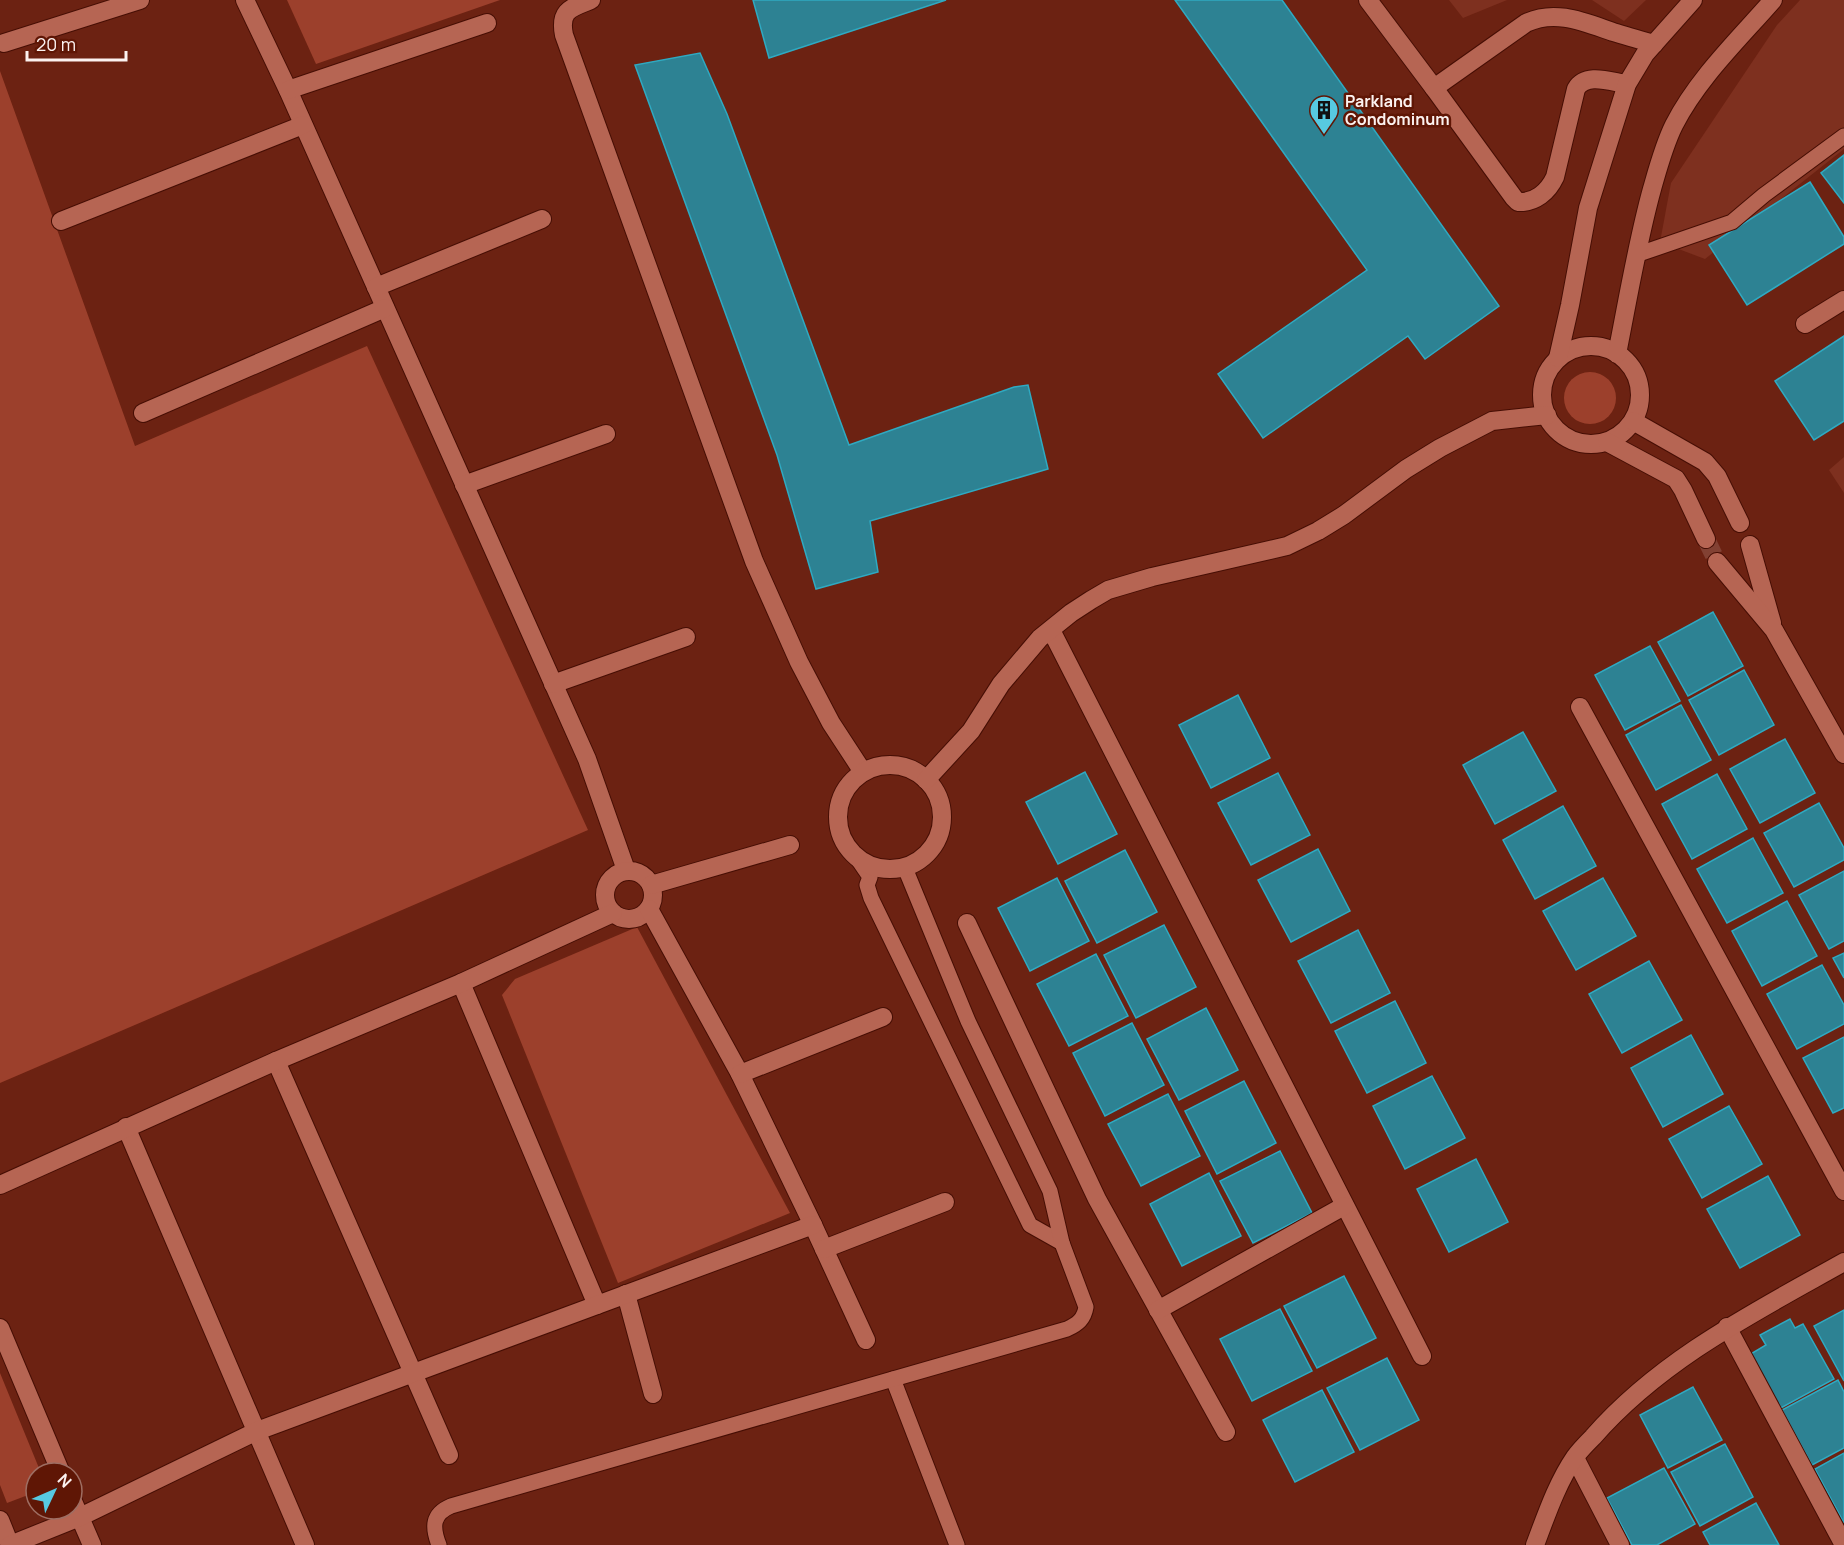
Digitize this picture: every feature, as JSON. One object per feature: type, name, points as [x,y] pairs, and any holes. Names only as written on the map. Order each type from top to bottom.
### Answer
[{"type":"street","points":[[4,43],[140,0]]},
{"type":"street","points":[[245,0],[288,90],[587,759],[626,870]]},
{"type":"street","points":[[591,0],[568,10],[563,16],[561,22],[564,35],[754,561],[799,662],[831,723],[863,772]]},
{"type":"street","points":[[1368,0],[1518,202],[1536,198],[1543,193],[1555,177],[1579,84],[1593,79],[1627,84]]},
{"type":"street","points":[[1558,358],[1588,208],[1627,84],[1645,54],[1693,0]]},
{"type":"street","points":[[1617,354],[1645,214],[1673,126],[1715,66],[1773,0]]},
{"type":"street","points":[[1434,88],[1535,18],[1570,19],[1654,44]]},
{"type":"street","points":[[288,90],[487,23]]},
{"type":"street","points":[[61,221],[303,124]]},
{"type":"street","points":[[376,287],[542,219]]},
{"type":"street","points":[[1805,324],[1844,300]]},
{"type":"street","points":[[143,413],[385,308]]},
{"type":"street","points":[[1587,347],[1602,348],[1617,354],[1629,365],[1636,377],[1640,392],[1633,421],[1622,434],[1608,442],[1592,444],[1575,442],[1561,434],[1550,422],[1543,407],[1542,390],[1545,378],[1558,358],[1572,350],[1587,347]]},
{"type":"street","points":[[926,780],[971,732],[1001,684],[1040,638],[1071,613],[1108,590],[1152,577],[1287,546],[1318,531],[1440,448],[1492,422],[1547,414]]},
{"type":"street","points":[[1633,421],[1705,462],[1717,476],[1740,523]]},
{"type":"street","points":[[465,485],[606,434]]},
{"type":"street","points":[[1608,442],[1676,479],[1706,539]]},
{"type":"street","points":[[1750,545],[1774,630]]},
{"type":"street","points":[[1717,562],[1774,630],[1844,754]]},
{"type":"street","points":[[1051,630],[1422,1356]]},
{"type":"street","points":[[553,684],[686,637]]},
{"type":"street","points":[[1580,707],[1844,1191]]},
{"type":"street","points":[[896,765],[912,770],[926,780],[936,792],[941,806],[942,822],[939,837],[931,851],[919,861],[905,868],[888,869],[872,866],[857,858],[846,845],[840,830],[838,813],[842,797],[850,783],[863,772],[879,766],[896,765]]},
{"type":"street","points":[[651,885],[790,845]]},
{"type":"street","points":[[626,870],[641,873],[647,878],[654,893],[649,909],[644,914],[628,919],[613,913],[606,900],[608,884],[612,878],[626,870]]},
{"type":"street","points":[[649,909],[740,1074],[866,1340]]},
{"type":"street","points":[[0,1185],[276,1061],[461,983],[613,913]]},
{"type":"street","points":[[966,922],[1097,1199],[1227,1432]]},
{"type":"street","points":[[461,983],[597,1305]]},
{"type":"street","points":[[740,1074],[884,1017]]},
{"type":"street","points":[[276,1061],[449,1455]]},
{"type":"street","points":[[126,1127],[305,1545]]},
{"type":"street","points":[[824,1249],[945,1202]]},
{"type":"street","points":[[1158,1310],[1344,1206]]},
{"type":"street","points":[[84,1515],[257,1431],[813,1225]]},
{"type":"street","points":[[1536,1545],[1552,1501],[1575,1458],[1616,1411],[1664,1371],[1727,1328],[1844,1262]]},
{"type":"street","points":[[626,1294],[653,1394]]},
{"type":"street","points":[[0,1328],[56,1461]]},
{"type":"street","points":[[1727,1328],[1844,1545]]},
{"type":"street","points":[[1575,1458],[1620,1545]]},
{"type":"street","points":[[0,1520],[10,1545],[70,1521]]},
{"type":"street","points":[[82,1521],[92,1545]]},
{"type":"lane","points":[[1636,255],[1732,222],[1764,195],[1844,136]]},
{"type":"lane","points":[[857,858],[870,877],[867,885],[871,898],[1030,1225],[1062,1243]]},
{"type":"lane","points":[[439,1545],[435,1524],[436,1516],[441,1510],[451,1506],[1075,1325],[1084,1315],[1086,1306],[1062,1243],[1050,1191],[968,1021],[905,868]]},
{"type":"lane","points":[[893,1379],[957,1545]]},
{"type":"shaded area","points":[[287,0],[500,0],[316,64]]},
{"type":"shaded area","points":[[1449,0],[1507,0],[1463,18]]},
{"type":"shaded area","points":[[1592,0],[1646,0],[1624,21]]},
{"type":"shaded area","points":[[1800,0],[1844,0],[1844,149],[1705,259],[1660,242],[1671,183],[1777,25]]},
{"type":"shaded area","points":[[0,71],[135,446],[367,346],[588,830],[0,1083]]},
{"type":"shaded area","points":[[1585,372],[1595,372],[1605,376],[1612,383],[1616,398],[1612,413],[1605,420],[1595,424],[1585,424],[1575,420],[1568,413],[1564,403],[1564,393],[1568,383],[1575,376]]},
{"type":"shaded area","points":[[1844,457],[1844,493],[1829,470]]},
{"type":"shaded area","points":[[637,927],[790,1213],[618,1283],[502,995],[515,979]]},
{"type":"shaded area","points":[[0,1373],[36,1461],[24,1461],[24,1497],[7,1503],[0,1485]]},
{"type":"building","points":[[753,0],[946,0],[769,58]]},
{"type":"building","name":"Parkland Condominum","points":[[1175,0],[1282,0],[1499,306],[1425,359],[1408,336],[1263,438],[1218,374],[1367,270]]},
{"type":"building","points":[[700,53],[727,114],[849,445],[1014,387],[1028,385],[1048,469],[870,521],[878,572],[816,589],[777,455],[635,65]]},
{"type":"building","points":[[1844,155],[1844,203],[1821,173]]},
{"type":"building","points":[[1810,182],[1844,237],[1844,244],[1747,305],[1709,245]]},
{"type":"building","points":[[1844,336],[1844,421],[1814,440],[1775,381]]},
{"type":"building","points":[[1713,612],[1743,666],[1688,696],[1658,642]]},
{"type":"building","points":[[1650,646],[1680,701],[1625,730],[1595,675]]},
{"type":"building","points":[[1744,670],[1774,725],[1719,755],[1689,700]]},
{"type":"building","points":[[1238,695],[1270,758],[1211,788],[1179,725]]},
{"type":"building","points":[[1681,705],[1711,760],[1656,790],[1626,735]]},
{"type":"building","points":[[1523,732],[1556,791],[1495,824],[1463,765]]},
{"type":"building","points":[[1785,739],[1815,793],[1760,823],[1730,769]]},
{"type":"building","points":[[1085,772],[1117,834],[1058,864],[1026,802]]},
{"type":"building","points":[[1278,773],[1310,835],[1251,865],[1218,803]]},
{"type":"building","points":[[1717,774],[1747,829],[1692,859],[1662,804]]},
{"type":"building","points":[[1819,803],[1844,848],[1844,860],[1794,887],[1764,833]]},
{"type":"building","points":[[1563,806],[1596,866],[1535,899],[1503,840]]},
{"type":"building","points":[[1753,838],[1783,893],[1727,923],[1697,869]]},
{"type":"building","points":[[1318,849],[1350,911],[1291,942],[1258,880]]},
{"type":"building","points":[[1125,850],[1157,912],[1097,943],[1065,881]]},
{"type":"building","points":[[1844,871],[1844,941],[1829,949],[1799,895]]},
{"type":"building","points":[[1057,878],[1089,941],[1030,971],[998,908]]},
{"type":"building","points":[[1603,878],[1636,936],[1576,970],[1543,911]]},
{"type":"building","points":[[1787,901],[1817,956],[1762,986],[1732,931]]},
{"type":"building","points":[[1164,925],[1196,987],[1136,1018],[1104,955]]},
{"type":"building","points":[[1358,930],[1390,993],[1331,1023],[1298,961]]},
{"type":"building","points":[[1844,953],[1844,978],[1833,958]]},
{"type":"building","points":[[1096,954],[1128,1016],[1069,1046],[1037,984]]},
{"type":"building","points":[[1649,961],[1682,1020],[1622,1053],[1589,994]]},
{"type":"building","points":[[1822,965],[1844,1005],[1844,1024],[1797,1049],[1767,994]]},
{"type":"building","points":[[1395,1001],[1426,1063],[1367,1093],[1335,1031]]},
{"type":"building","points":[[1206,1008],[1238,1070],[1179,1100],[1147,1039]]},
{"type":"building","points":[[1132,1023],[1164,1085],[1105,1116],[1073,1053]]},
{"type":"building","points":[[1691,1035],[1723,1094],[1663,1127],[1631,1068]]},
{"type":"building","points":[[1844,1037],[1844,1108],[1833,1113],[1803,1058]]},
{"type":"building","points":[[1432,1076],[1465,1138],[1405,1169],[1373,1106]]},
{"type":"building","points":[[1244,1081],[1276,1143],[1217,1174],[1185,1111]]},
{"type":"building","points":[[1168,1094],[1200,1156],[1141,1186],[1108,1124]]},
{"type":"building","points":[[1729,1106],[1762,1164],[1702,1198],[1669,1139]]},
{"type":"building","points":[[1280,1151],[1312,1213],[1253,1243],[1220,1181]]},
{"type":"building","points":[[1476,1159],[1508,1222],[1449,1252],[1417,1189]]},
{"type":"building","points":[[1209,1173],[1241,1236],[1182,1266],[1150,1204]]},
{"type":"building","points":[[1768,1176],[1800,1235],[1740,1268],[1707,1209]]},
{"type":"building","points":[[1344,1276],[1376,1338],[1317,1368],[1284,1306]]},
{"type":"building","points":[[1280,1309],[1312,1371],[1252,1401],[1220,1339]]},
{"type":"building","points":[[1844,1310],[1844,1381],[1814,1326]]},
{"type":"building","points":[[1790,1319],[1795,1328],[1803,1324],[1834,1379],[1779,1409],[1749,1355],[1766,1345],[1760,1335]]},
{"type":"building","points":[[1387,1358],[1419,1420],[1360,1450],[1327,1388]]},
{"type":"building","points":[[1838,1380],[1844,1392],[1844,1448],[1812,1465],[1782,1410]]},
{"type":"building","points":[[1693,1387],[1722,1440],[1668,1468],[1640,1415]]},
{"type":"building","points":[[1322,1390],[1354,1452],[1295,1482],[1263,1420]]},
{"type":"building","points":[[1725,1444],[1753,1497],[1700,1526],[1671,1472]]},
{"type":"building","points":[[1844,1453],[1844,1523],[1815,1469]]},
{"type":"building","points":[[1664,1468],[1695,1524],[1657,1545],[1632,1545],[1607,1498]]},
{"type":"building","points":[[1756,1503],[1779,1545],[1710,1545],[1703,1532]]},
{"type":"tunnel","points":[[1706,539],[1717,562]]},
{"type":"place","name":"Parkland Condominum","points":[[1324,136]]}]
